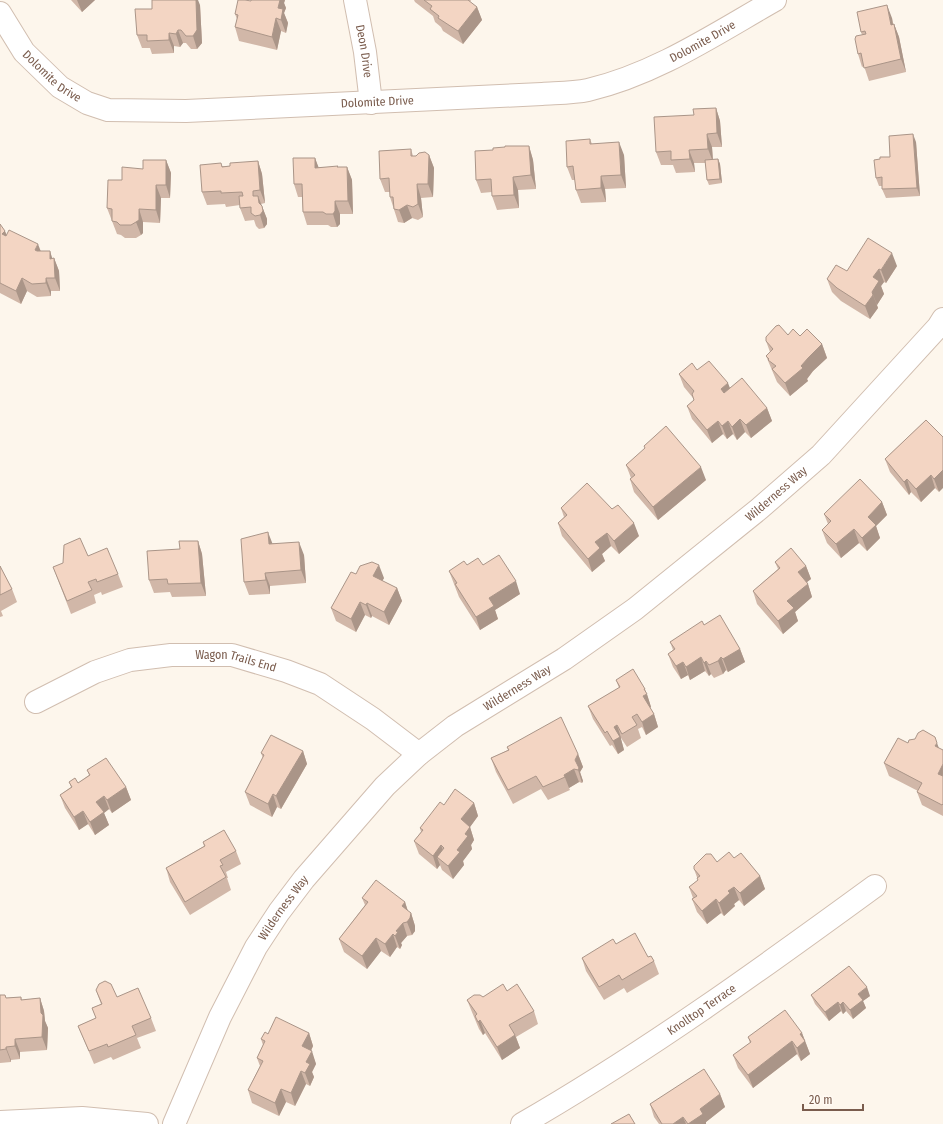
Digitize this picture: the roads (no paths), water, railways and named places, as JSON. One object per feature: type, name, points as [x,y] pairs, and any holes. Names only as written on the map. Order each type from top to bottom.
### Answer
[{"type":"street","name":"Deon Drive","points":[[355,0],[365,52],[371,103]]},
{"type":"street","name":"Dolomite Drive","points":[[0,14],[24,52],[60,87],[87,103],[108,110],[186,111],[371,103],[542,94],[587,90],[621,80],[664,63],[775,0]]},
{"type":"street","name":"Wilderness Way","points":[[174,1124],[220,1017],[256,946],[304,879],[385,786],[419,754],[455,726],[564,659],[635,609],[759,509],[821,455],[938,327],[943,319]]},
{"type":"street","name":"Wagon Trails End","points":[[36,702],[95,672],[130,660],[171,655],[232,655],[286,671],[320,684],[373,719],[419,754]]},
{"type":"street","name":"Knolltop Terrace","points":[[522,1124],[576,1093],[731,991],[875,886]]},
{"type":"street","points":[[0,1122],[82,1118],[147,1124]]}]
